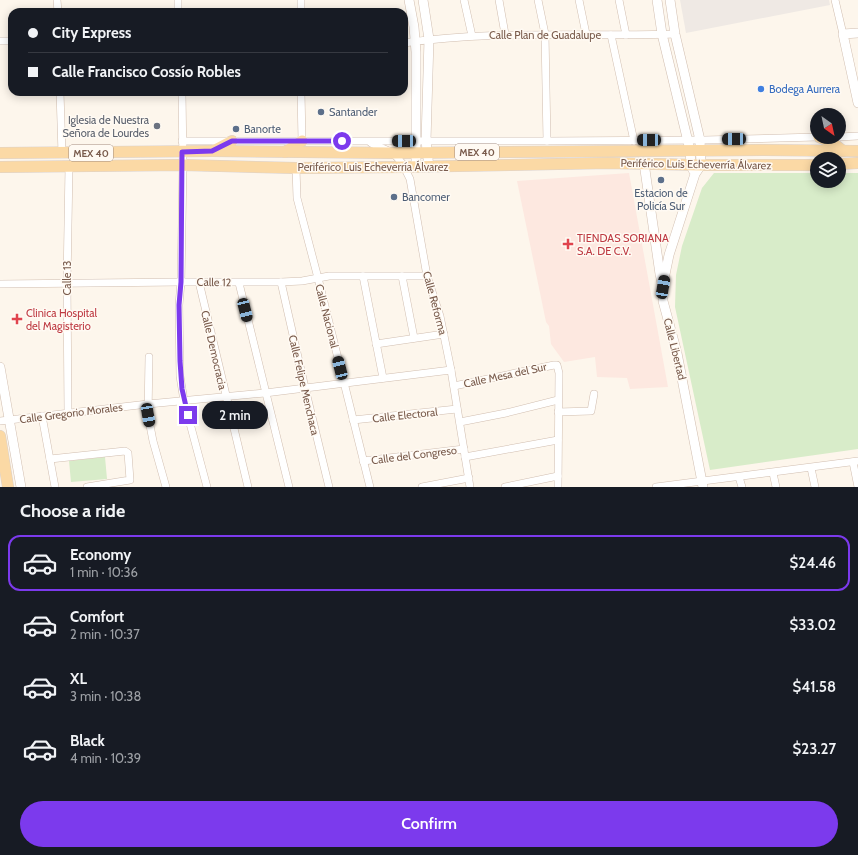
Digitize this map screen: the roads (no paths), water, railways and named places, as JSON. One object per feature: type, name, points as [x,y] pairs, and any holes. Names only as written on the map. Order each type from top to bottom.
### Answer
[{"type":"main road","points":[[212,151],[232,141]]},
{"type":"main road","points":[[285,152],[302,141]]},
{"type":"main road","points":[[834,144],[843,151]]},
{"type":"main road","name":"Periférico Luis Echeverría Álvarez","points":[[0,153],[62,154],[182,147],[212,151],[393,153],[422,147],[694,145],[858,151]]},
{"type":"main road","name":"Periférico Luis Echeverría Álvarez","points":[[0,167],[183,165],[296,168],[644,163],[696,168],[810,165]]},
{"type":"main road","points":[[846,164],[858,163]]},
{"type":"main road","points":[[0,436],[8,487]]},
{"type":"main road","points":[[0,482],[6,472]]},
{"type":"street","points":[[409,0],[416,41],[422,147],[429,167]]},
{"type":"street","points":[[416,167],[422,147],[429,40],[423,0]]},
{"type":"street","points":[[464,0],[472,36]]},
{"type":"street","points":[[499,0],[505,34]]},
{"type":"street","points":[[538,0],[545,34],[547,141]]},
{"type":"street","points":[[579,0],[586,34]]},
{"type":"street","points":[[619,0],[626,35]]},
{"type":"street","points":[[657,0],[662,34],[694,145]]},
{"type":"street","points":[[663,287],[669,255],[696,168],[694,145],[670,0]]},
{"type":"street","points":[[835,0],[858,102]]},
{"type":"street","points":[[843,34],[858,33]]},
{"type":"street","name":"Calle Plan de Guadalupe","points":[[408,42],[505,34],[675,34]]},
{"type":"street","points":[[611,35],[634,141]]},
{"type":"street","points":[[60,96],[62,154]]},
{"type":"street","points":[[182,96],[183,165],[181,282],[179,305],[180,361],[184,401],[207,487]]},
{"type":"street","points":[[301,96],[302,141]]},
{"type":"street","points":[[846,137],[858,136]]},
{"type":"street","points":[[182,147],[232,141],[367,141],[422,147],[547,141],[634,141],[694,145],[810,138]]},
{"type":"street","name":"Calle Reforma","points":[[367,141],[393,153],[405,167],[410,179],[426,276],[440,316],[444,334],[470,487]]},
{"type":"street","name":"Calle Libertad","points":[[644,163],[663,287],[663,301],[677,353],[703,484]]},
{"type":"street","name":"Calle 13","points":[[68,413],[67,283],[69,167]]},
{"type":"street","name":"Calle Nacional","points":[[296,168],[297,198],[370,487]]},
{"type":"street","name":"Calle 12","points":[[0,284],[181,282],[239,283],[302,281],[329,276],[426,276]]},
{"type":"street","points":[[363,276],[383,378]]},
{"type":"street","points":[[402,276],[414,338]]},
{"type":"street","name":"Calle Democracia","points":[[198,282],[248,487]]},
{"type":"street","name":"Calle Felipe Menchaca","points":[[281,282],[304,388],[329,487]]},
{"type":"street","points":[[239,283],[289,487]]},
{"type":"street","points":[[376,344],[444,334]]},
{"type":"street","points":[[149,357],[148,415],[153,441],[166,487]]},
{"type":"street","name":"Calle Mesa del Sur","points":[[454,386],[557,365],[559,373],[558,400]]},
{"type":"street","points":[[0,367],[21,487]]},
{"type":"street","name":"Calle Gregorio Morales","points":[[0,421],[148,404],[265,393],[451,370]]},
{"type":"street","points":[[558,412],[591,411],[594,394]]},
{"type":"street","points":[[460,422],[506,413],[558,400],[558,487]]},
{"type":"street","name":"Calle Electoral","points":[[353,420],[457,409]]},
{"type":"street","points":[[42,416],[55,487]]},
{"type":"street","points":[[465,457],[558,440]]},
{"type":"street","name":"Calle del Congreso","points":[[363,461],[464,449]]},
{"type":"street","points":[[50,459],[125,451],[128,453],[130,480],[87,487]]},
{"type":"street","points":[[656,487],[703,484],[739,477],[856,461],[858,487]]},
{"type":"street","points":[[811,468],[815,487]]},
{"type":"street","points":[[773,473],[776,487]]},
{"type":"street","points":[[505,487],[558,476]]},
{"type":"street","points":[[739,477],[742,487]]},
{"type":"street","points":[[422,487],[469,478]]},
{"type":"place","name":"Bodega Aurrera","points":[[761,89]]},
{"type":"place","name":"Santander","points":[[321,112]]},
{"type":"place","name":"Iglesia de Nuestra Señora de Lourdes","points":[[157,126]]},
{"type":"place","name":"Banorte","points":[[236,129]]},
{"type":"place","name":"Estacion de Policía Sur","points":[[661,180]]},
{"type":"place","name":"Bancomer","points":[[394,197]]},
{"type":"place","name":"TIENDAS SORIANA S.A. DE C.V.","points":[[568,244]]},
{"type":"place","name":"Clinica Hospital del Magisterio","points":[[17,319]]}]
